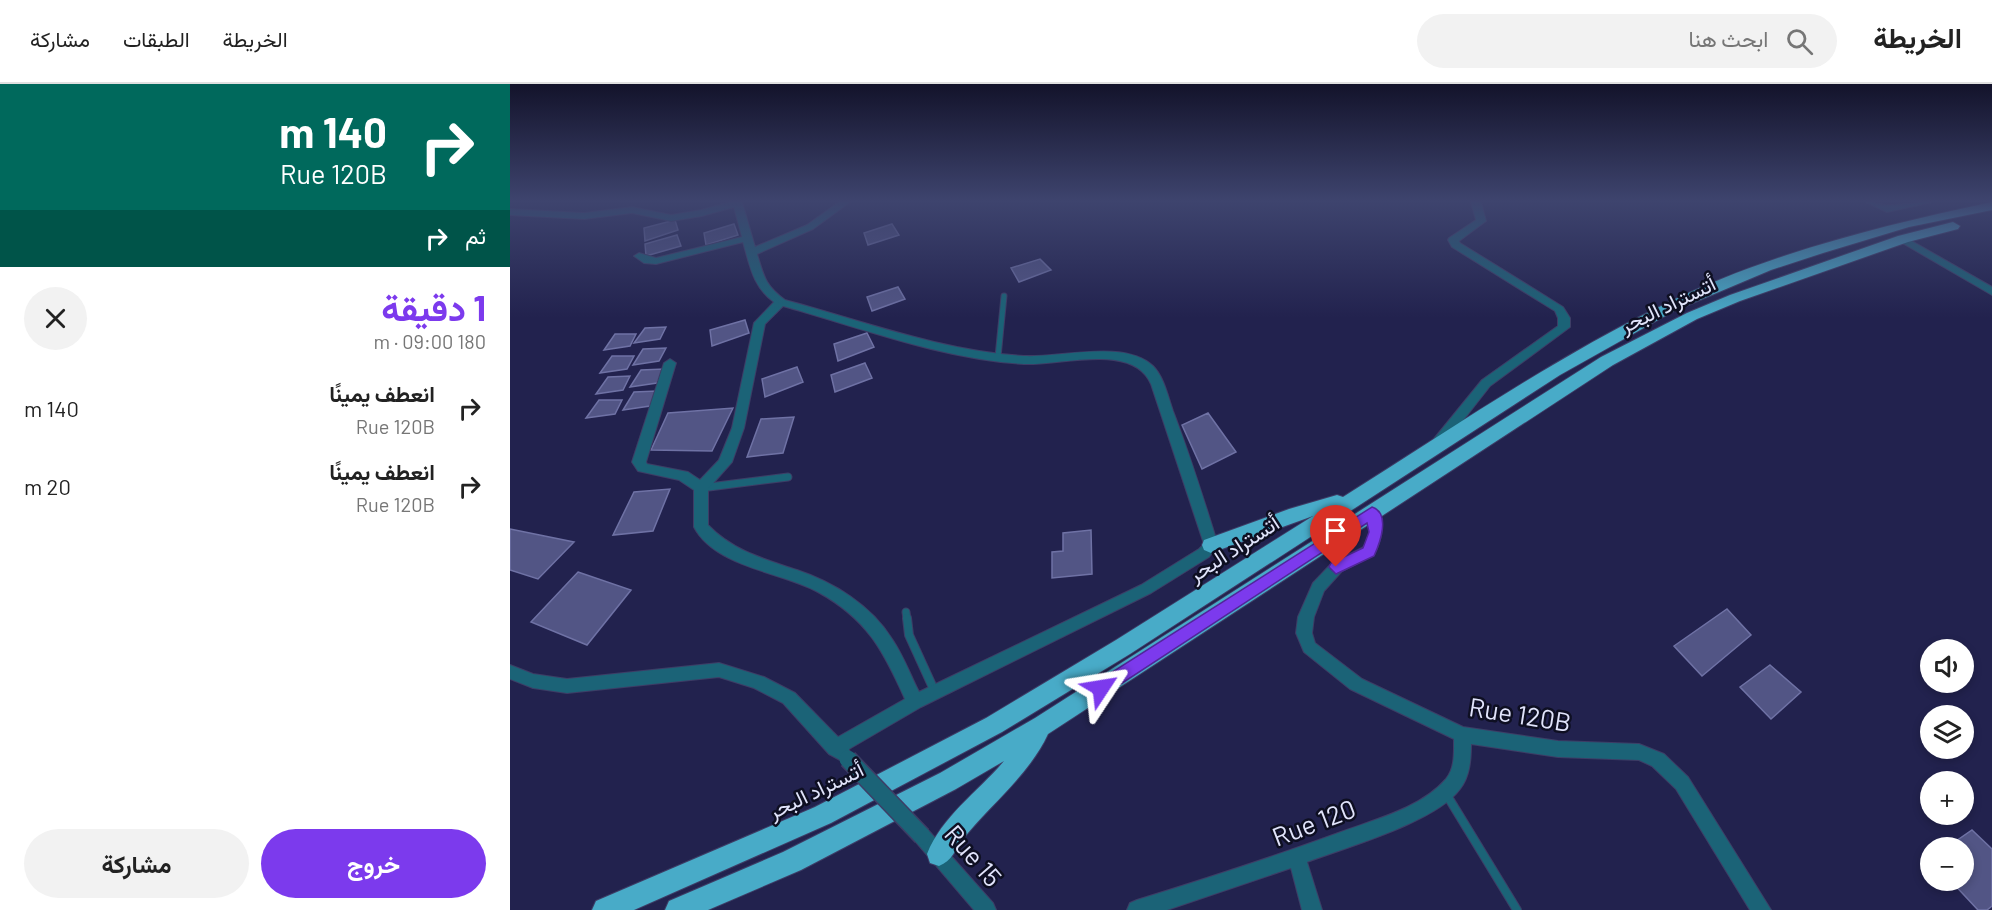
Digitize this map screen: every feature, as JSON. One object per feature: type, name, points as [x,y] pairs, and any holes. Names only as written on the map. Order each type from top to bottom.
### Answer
[{"type":"highway","name":"أتستراد البحر","points":[[605,910],[823,815],[994,725],[1123,647],[1438,443],[1554,371],[1669,308],[1711,288],[1766,267],[1849,241]]},
{"type":"highway","name":"أتستراد البحر","points":[[678,910],[802,855],[948,781],[1043,725],[1607,361],[1692,316],[1775,283],[1899,241]]},
{"type":"highway","points":[[1211,545],[1295,514],[1356,497]]},
{"type":"highway","points":[[939,854],[954,831],[1010,771],[1043,725]]},
{"type":"street","points":[[639,256],[648,261],[656,261],[738,241]]},
{"type":"street","points":[[749,241],[760,282],[767,292],[781,302],[914,340],[998,357],[1025,360],[1116,356],[1136,360],[1149,369],[1184,456],[1211,545],[1185,565],[1146,589],[915,702],[842,753]]},
{"type":"street","points":[[752,252],[779,241]]},
{"type":"street","points":[[1438,443],[1486,383],[1564,327],[1564,318],[1559,309],[1456,245],[1453,241]]},
{"type":"street","points":[[1906,241],[1992,292]]},
{"type":"street","points":[[781,302],[760,323],[738,428],[724,462],[701,488],[701,527],[714,543],[735,555],[814,583],[854,608],[878,630],[915,702]]},
{"type":"street","points":[[670,363],[639,462],[643,468],[682,476],[701,488]]},
{"type":"street","name":"Rue 120B","points":[[1372,513],[1377,532],[1369,551],[1336,567],[1318,587],[1306,617],[1304,633],[1310,647],[1356,684],[1462,735],[1558,749],[1639,752],[1658,760],[1682,783],[1761,910]]},
{"type":"street","name":"Rue 15","points":[[510,672],[533,681],[567,686],[719,670],[758,682],[789,698],[939,854],[986,910]]},
{"type":"street","name":"Rue 120","points":[[1137,910],[1297,858],[1396,819],[1436,799],[1454,784],[1462,767],[1462,735]]},
{"type":"street","points":[[1297,858],[1312,910]]},
{"type":"lane","points":[[998,357],[1004,296]]},
{"type":"lane","points":[[701,488],[788,477]]},
{"type":"lane","points":[[906,612],[909,635],[935,692]]},
{"type":"lane","points":[[1445,791],[1517,910]]},
{"type":"building","points":[[657,241],[679,241],[681,246],[646,256],[645,244]]},
{"type":"building","points":[[705,241],[720,241],[706,245]]},
{"type":"building","points":[[867,241],[882,241],[868,245]]},
{"type":"building","points":[[1040,259],[1051,270],[1019,282],[1011,268]]},
{"type":"building","points":[[898,287],[905,299],[872,311],[867,297]]},
{"type":"building","points":[[745,320],[749,333],[712,346],[710,330]]},
{"type":"building","points":[[666,327],[660,339],[634,343],[645,328]]},
{"type":"building","points":[[867,333],[874,347],[838,361],[834,344]]},
{"type":"building","points":[[615,334],[636,334],[630,346],[604,350]]},
{"type":"building","points":[[666,348],[659,361],[633,365],[643,349]]},
{"type":"building","points":[[612,356],[634,356],[627,369],[600,373]]},
{"type":"building","points":[[865,363],[872,378],[835,392],[831,375]]},
{"type":"building","points":[[797,367],[803,382],[765,397],[762,379]]},
{"type":"building","points":[[664,369],[657,383],[630,387],[641,370]]},
{"type":"building","points":[[630,376],[623,390],[596,394],[608,377]]},
{"type":"building","points":[[657,391],[650,406],[623,410],[634,392]]},
{"type":"building","points":[[599,400],[622,400],[615,414],[586,418]]},
{"type":"building","points":[[733,408],[712,451],[651,450],[668,413]]},
{"type":"building","points":[[1208,413],[1236,452],[1202,469],[1182,425]]},
{"type":"building","points":[[794,417],[783,453],[747,457],[761,419]]},
{"type":"building","points":[[670,489],[653,531],[613,535],[634,492]]},
{"type":"building","points":[[510,529],[574,542],[538,579],[510,570]]},
{"type":"building","points":[[1091,530],[1092,574],[1052,578],[1052,552],[1063,551],[1063,533]]},
{"type":"building","points":[[578,572],[631,590],[587,645],[531,622]]},
{"type":"building","points":[[1727,609],[1751,635],[1702,676],[1674,646]]},
{"type":"building","points":[[1770,665],[1801,692],[1771,719],[1740,687]]},
{"type":"building","points":[[1972,830],[1992,849],[1992,906],[1987,910],[1978,910],[1960,891],[1974,891],[1974,837],[1962,837]]},
{"type":"route","points":[[1101,688],[1372,513],[1377,532],[1375,542],[1369,551],[1336,567]]}]
